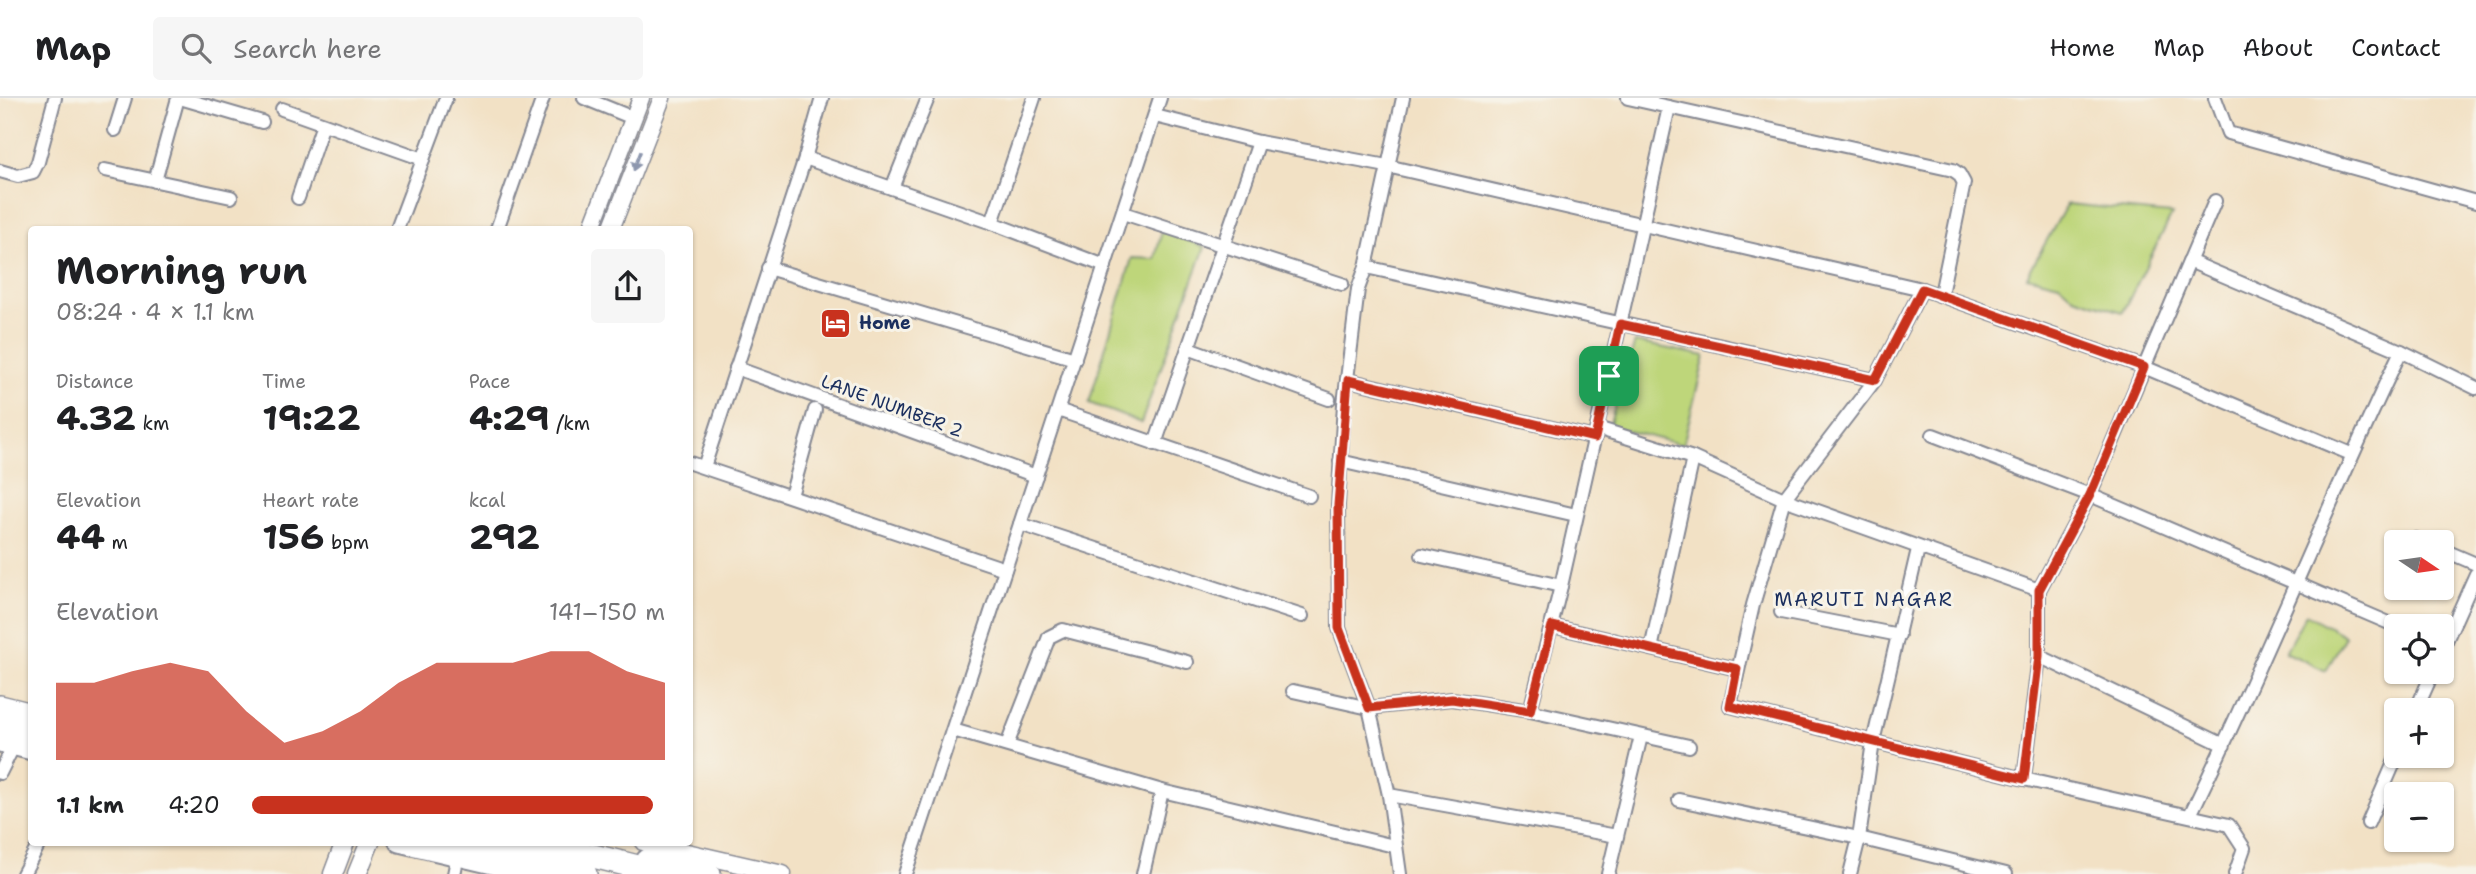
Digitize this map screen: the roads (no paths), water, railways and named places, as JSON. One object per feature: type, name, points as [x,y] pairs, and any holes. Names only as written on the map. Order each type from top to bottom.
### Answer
[{"type":"highway","points":[[0,707],[28,714]]},
{"type":"highway","points":[[553,846],[666,874]]},
{"type":"highway","points":[[456,857],[585,874]]},
{"type":"main road","points":[[0,699],[28,705]]},
{"type":"main road","points":[[333,874],[344,846]]},
{"type":"main road","points":[[357,874],[368,846]]},
{"type":"main road","points":[[414,846],[531,874]]},
{"type":"main road","points":[[592,846],[711,874]]},
{"type":"street","points":[[0,171],[18,176],[33,172],[55,98]]},
{"type":"street","points":[[115,130],[125,98]]},
{"type":"street","points":[[155,181],[179,98],[262,122]]},
{"type":"street","points":[[398,226],[446,98]]},
{"type":"street","points":[[497,226],[543,98]]},
{"type":"street","points":[[584,98],[633,118]]},
{"type":"street","points":[[592,226],[641,98]]},
{"type":"street","points":[[612,226],[662,98]]},
{"type":"street","points":[[704,467],[822,98]]},
{"type":"street","points":[[892,188],[929,98]]},
{"type":"street","points":[[992,223],[1034,98]]},
{"type":"street","points":[[905,874],[1160,98]]},
{"type":"street","points":[[1400,874],[1389,795],[1369,708],[1339,628],[1338,505],[1358,289],[1366,267],[1403,98]]},
{"type":"street","points":[[1628,98],[1953,170],[1964,183],[1941,294]]},
{"type":"street","points":[[2215,98],[2228,133],[2476,202]]},
{"type":"street","points":[[1530,711],[1552,626],[1669,107]]},
{"type":"street","points":[[282,109],[423,159]]},
{"type":"street","points":[[1155,116],[1258,142],[1387,166],[1941,294],[2144,367],[2351,454]]},
{"type":"street","points":[[298,198],[323,124]]},
{"type":"street","points":[[1155,444],[1258,142]]},
{"type":"street","points":[[805,158],[992,223],[1105,266]]},
{"type":"street","points":[[105,170],[231,197]]},
{"type":"street","points":[[2024,779],[2039,656],[2039,590],[2090,495],[2215,201]]},
{"type":"street","points":[[1123,213],[1342,284]]},
{"type":"street","points":[[2189,261],[2401,351],[2476,387]]},
{"type":"street","points":[[1366,267],[1875,380]]},
{"type":"street","points":[[768,268],[1074,359]]},
{"type":"street","points":[[1922,289],[1875,380],[1784,499],[1753,606],[1730,706],[2024,779],[2229,825],[2244,848],[2235,874]]},
{"type":"street","points":[[1188,348],[1329,399]]},
{"type":"street","points":[[2190,815],[2332,504],[2351,454],[2401,351]]},
{"type":"street","name":"LANE NUMBER 2","points":[[736,368],[1036,476]]},
{"type":"street","points":[[1348,380],[1596,433],[1693,458],[1784,499],[1917,549],[2039,590]]},
{"type":"street","points":[[791,496],[815,410]]},
{"type":"street","points":[[1058,410],[1309,496]]},
{"type":"street","points":[[1933,435],[2090,495],[2384,621]]},
{"type":"street","points":[[1651,649],[1693,458]]},
{"type":"street","points":[[1340,461],[1576,515]]},
{"type":"street","points":[[693,464],[1005,569]]},
{"type":"street","points":[[1020,524],[1302,616]]},
{"type":"street","points":[[1850,874],[1859,838],[1873,742],[1917,549]]},
{"type":"street","points":[[1422,555],[1561,586]]},
{"type":"street","points":[[2454,555],[2476,564]]},
{"type":"street","points":[[2454,622],[2476,574]]},
{"type":"street","points":[[1781,612],[1899,635]]},
{"type":"street","points":[[1552,626],[1737,669]]},
{"type":"street","points":[[1007,746],[1049,637],[1063,630],[1187,662]]},
{"type":"street","points":[[2039,656],[2224,745]]},
{"type":"street","points":[[1293,691],[1369,708],[1452,699],[1530,711],[1689,746]]},
{"type":"street","points":[[953,730],[1162,791],[1394,846]]},
{"type":"street","points":[[1608,874],[1641,736]]},
{"type":"street","points":[[0,773],[15,740]]},
{"type":"street","points":[[2368,823],[2392,768]]},
{"type":"street","points":[[1143,874],[1162,791]]},
{"type":"street","points":[[1389,795],[1617,836]]},
{"type":"street","points":[[1679,800],[1859,838],[2006,874]]},
{"type":"street","points":[[23,874],[38,846]]},
{"type":"street","points":[[660,846],[783,874]]},
{"type":"place","name":"Home","points":[[836,323]]},
{"type":"district","name":"MARUTI NAGAR","points":[[1864,599]]}]
